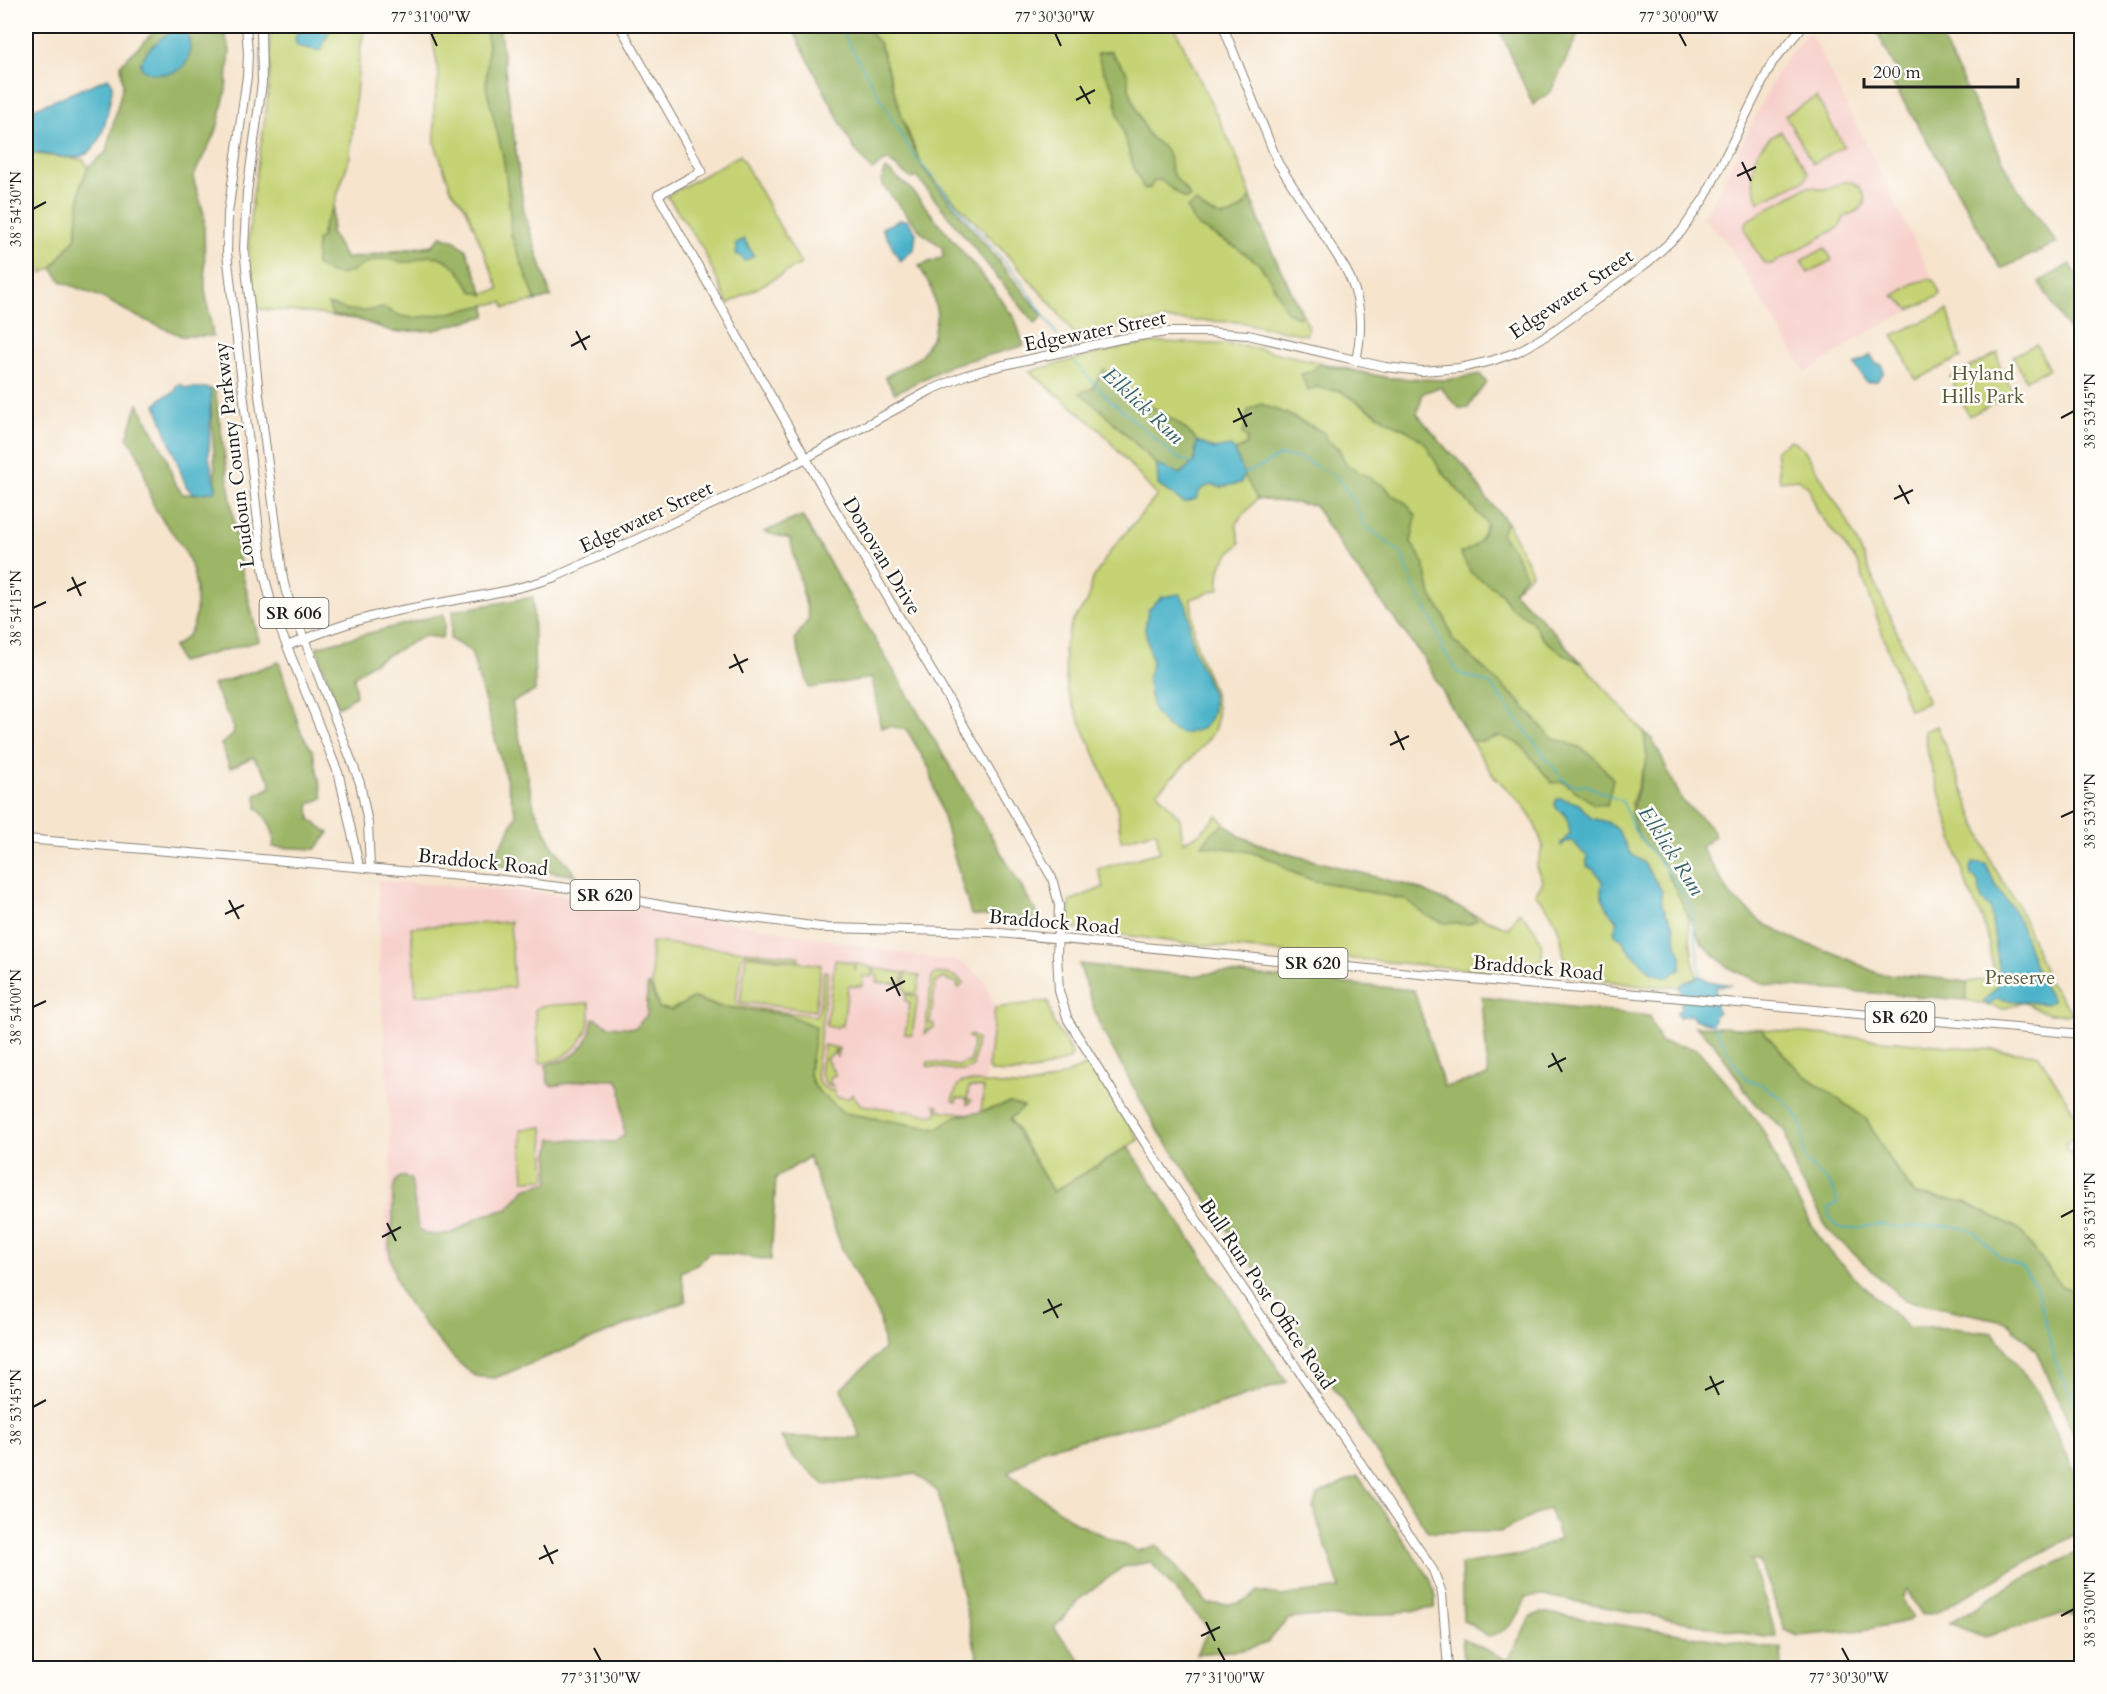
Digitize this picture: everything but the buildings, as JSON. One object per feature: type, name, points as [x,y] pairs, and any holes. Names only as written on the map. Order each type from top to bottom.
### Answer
[{"type":"main road","name":"Loudoun County Parkway","points":[[246,26],[247,76],[228,213],[227,253],[260,549],[269,599],[339,775],[359,866]]},
{"type":"main road","name":"Loudoun County Parkway","points":[[261,26],[262,83],[247,192],[244,248],[248,308],[283,579],[360,783],[368,823],[370,867]]},
{"type":"main road","name":"Braddock Road","points":[[26,839],[359,866],[568,888],[671,907],[827,928],[967,930],[2082,1035]]},
{"type":"street","name":"Donovan Drive","points":[[620,26],[702,171],[658,195],[806,459],[1052,878],[1059,904],[1058,938]]},
{"type":"street","points":[[1223,26],[1278,163],[1354,284],[1361,321],[1356,361]]},
{"type":"street","name":"Edgewater Street","points":[[287,646],[334,628],[386,613],[523,587],[555,578],[754,486],[931,390],[966,375],[1135,336],[1182,332],[1248,335],[1356,361],[1422,371],[1460,368],[1517,352],[1549,334],[1647,263],[1674,240],[1698,209],[1763,77],[1781,50],[1803,26]]},
{"type":"street","name":"Bull Run Post Office Road","points":[[1058,938],[1059,991],[1068,1020],[1145,1143],[1440,1582],[1445,1613],[1448,1668]]},
{"type":"shaded area","points":[[1807,34],[1810,34],[1816,44],[1940,293],[1870,331],[1806,373],[1727,243],[1703,218],[1778,71]]},
{"type":"shaded area","points":[[378,880],[540,893],[645,907],[957,961],[967,965],[984,980],[995,1008],[981,1112],[956,1116],[936,1129],[844,1113],[656,1008],[649,951],[665,1143],[390,1270],[386,1259],[384,1232],[391,1178],[390,1122],[379,972]]},
{"type":"green space","points":[[160,26],[222,26],[230,50],[226,90],[217,129],[193,177],[204,214],[205,289],[213,336],[182,336],[138,317],[101,297],[62,282],[52,268],[76,237],[81,185],[88,167],[106,152],[123,85],[121,64]]},
{"type":"green space","points":[[269,26],[365,26],[360,52],[350,156],[334,206],[331,233],[346,259],[455,241],[466,250],[484,294],[499,289],[466,208],[451,189],[435,144],[434,107],[439,76],[433,40],[434,26],[499,26],[524,212],[551,297],[505,308],[503,302],[486,305],[486,316],[434,330],[394,332],[357,319],[257,309],[249,261],[250,226],[269,83]]},
{"type":"green space","points":[[486,26],[499,26],[524,212],[551,297],[536,301],[511,235],[503,156],[486,87],[488,49]]},
{"type":"green space","points":[[791,26],[864,26],[880,44],[907,133],[923,168],[1043,316],[1035,324],[917,177],[912,179],[887,160],[872,170],[853,147]]},
{"type":"green space","points":[[864,26],[1174,26],[1237,157],[1265,237],[1309,327],[1306,335],[1239,322],[1164,320],[1074,334],[1052,305],[1009,257],[923,168]]},
{"type":"green space","points":[[1498,26],[1582,26],[1551,91],[1533,105]]},
{"type":"green space","points":[[1874,26],[1935,26],[2015,184],[2057,243],[2001,269],[1890,79],[1896,69]]},
{"type":"green space","points":[[1111,51],[1127,73],[1130,91],[1146,130],[1168,152],[1172,172],[1190,198],[1185,199],[1160,180],[1154,181],[1150,188],[1144,189],[1133,165],[1117,111],[1115,91],[1103,71],[1097,53]]},
{"type":"green space","points":[[1816,97],[1844,146],[1813,164],[1785,115]]},
{"type":"green space","points":[[1781,131],[1808,173],[1805,180],[1759,202],[1753,180],[1754,161],[1763,144]]},
{"type":"green space","points":[[26,153],[84,160],[88,167],[81,185],[76,237],[52,268],[42,273],[36,258],[26,262]]},
{"type":"green space","points":[[740,155],[801,264],[728,304],[702,247],[667,196]]},
{"type":"green space","points":[[886,169],[910,188],[994,290],[1015,319],[1024,346],[951,365],[895,393],[885,377],[920,357],[933,336],[937,313],[931,287],[919,266],[943,257],[942,247],[922,233],[885,188],[881,181]]},
{"type":"green space","points":[[1849,181],[1860,188],[1864,196],[1864,204],[1859,210],[1846,216],[1840,227],[1772,264],[1765,264],[1762,261],[1745,230],[1748,220],[1806,187],[1826,189]]},
{"type":"green space","points":[[1251,197],[1265,237],[1301,312],[1299,318],[1287,312],[1259,264],[1237,248],[1199,227],[1187,208],[1196,202],[1211,213],[1225,216],[1238,211]]},
{"type":"green space","points":[[334,206],[331,233],[346,259],[432,246],[441,236],[455,241],[466,250],[484,295],[472,291],[456,268],[439,257],[429,256],[410,262],[383,259],[364,264],[343,274],[327,271],[316,265],[317,240],[321,238],[324,224]]},
{"type":"green space","points":[[1825,248],[1832,260],[1808,273],[1801,261]]},
{"type":"green space","points":[[2070,264],[2081,281],[2081,350],[2039,282]]},
{"type":"green space","points":[[1930,279],[1934,281],[1940,293],[1939,296],[1910,310],[1893,296],[1914,283]]},
{"type":"green space","points":[[328,304],[348,310],[365,311],[384,308],[401,316],[413,318],[486,305],[486,316],[434,330],[394,332],[357,319],[333,316]]},
{"type":"green space","points":[[1948,310],[1961,357],[1916,380],[1893,335]]},
{"type":"green space","points":[[1161,342],[1242,345],[1388,378],[1426,380],[1417,414],[1448,451],[1465,466],[1487,499],[1507,522],[1532,572],[1513,592],[1545,622],[1644,732],[1647,759],[1632,803],[1638,836],[1663,864],[1687,912],[1697,977],[1679,987],[1642,986],[1565,975],[1559,931],[1550,912],[1535,894],[1543,882],[1536,867],[1543,846],[1534,822],[1523,805],[1494,776],[1471,741],[1423,657],[1351,561],[1314,505],[1257,499],[1236,523],[1240,543],[1222,563],[1219,589],[1191,599],[1196,640],[1216,699],[1217,718],[1215,728],[1206,742],[1157,792],[1180,818],[1183,842],[1199,834],[1217,816],[1239,836],[1281,852],[1414,887],[1455,907],[1508,928],[1519,912],[1538,934],[1542,948],[1540,976],[1182,943],[1074,928],[1069,923],[1070,901],[1104,887],[1098,869],[1160,852],[1156,831],[1121,841],[1117,806],[1067,691],[1064,648],[1072,622],[1088,601],[1091,582],[1111,550],[1157,496],[1100,430],[1029,371],[1129,346]]},
{"type":"green space","points":[[2036,344],[2049,369],[2026,380],[2013,356]]},
{"type":"green space","name":"Hyland Hills Park","points":[[1998,353],[2003,374],[2017,392],[1969,416],[1950,377]]},
{"type":"green space","points":[[1320,364],[1388,378],[1447,380],[1480,374],[1487,383],[1468,408],[1459,408],[1440,387],[1423,393],[1417,414],[1448,451],[1465,466],[1487,499],[1507,522],[1501,534],[1514,551],[1525,575],[1513,592],[1545,622],[1581,663],[1563,654],[1542,638],[1531,620],[1510,607],[1501,593],[1471,573],[1460,553],[1478,543],[1487,524],[1439,468],[1425,443],[1339,390],[1317,387],[1308,391],[1301,374],[1310,372]]},
{"type":"green space","points":[[1104,369],[1139,399],[1176,422],[1197,441],[1194,462],[1179,474],[1157,465],[1099,408],[1080,393],[1093,388]]},
{"type":"green space","points":[[210,389],[215,389],[240,564],[259,641],[180,662],[173,647],[186,637],[195,619],[196,598],[192,568],[182,547],[156,510],[139,457],[127,438],[138,404],[167,458],[174,482],[183,494],[216,488]]},
{"type":"green space","points":[[1261,404],[1323,432],[1327,440],[1338,448],[1347,465],[1386,487],[1391,494],[1406,503],[1416,516],[1411,542],[1424,563],[1431,596],[1444,615],[1453,640],[1517,699],[1551,737],[1579,747],[1592,755],[1613,779],[1607,805],[1594,804],[1563,782],[1552,783],[1520,744],[1500,736],[1485,741],[1471,741],[1423,657],[1351,561],[1314,505],[1257,499],[1244,475],[1235,451],[1246,445],[1247,439],[1243,434],[1248,410]]},
{"type":"green space","points":[[1791,440],[1804,449],[1848,522],[1928,702],[1909,710],[1858,563],[1818,512],[1808,487],[1798,479],[1780,481],[1776,450]]},
{"type":"green space","points":[[802,516],[1041,920],[971,915],[929,768],[907,730],[890,726],[881,728],[872,678],[809,688],[795,639],[809,618],[790,539],[764,532]]},
{"type":"green space","points":[[533,597],[535,691],[512,702],[534,807],[553,846],[576,875],[489,865],[516,815],[471,651],[450,639],[453,611]]},
{"type":"green space","points":[[443,614],[445,625],[442,638],[424,636],[371,664],[354,677],[356,696],[338,707],[316,647]]},
{"type":"green space","points":[[279,662],[301,733],[313,751],[323,798],[309,804],[310,819],[329,833],[316,849],[273,847],[272,831],[268,821],[257,808],[256,795],[271,787],[270,780],[253,757],[230,768],[221,744],[233,735],[234,728],[213,685]]},
{"type":"green space","name":"Preserve","points":[[1937,726],[1993,866],[2018,905],[2049,982],[2073,1014],[2049,1014],[2022,1002],[2003,1009],[1966,1000],[1967,982],[1994,978],[1982,918],[1968,889],[1929,758],[1924,731]]},
{"type":"green space","points":[[1644,732],[1653,740],[1683,802],[1709,825],[1715,836],[1701,847],[1731,896],[1763,923],[1797,941],[1837,954],[1879,974],[1967,982],[1966,1000],[1767,985],[1729,968],[1702,944],[1663,864],[1638,836],[1631,813],[1647,759]]},
{"type":"green space","points":[[1225,824],[1239,836],[1281,852],[1414,887],[1469,912],[1477,920],[1468,924],[1444,923],[1427,916],[1406,900],[1312,880],[1289,871],[1276,861],[1250,852],[1202,845],[1212,833]]},
{"type":"green space","points":[[510,922],[514,987],[416,995],[411,927]]},
{"type":"green space","points":[[651,942],[799,956],[799,960],[744,953],[741,958],[736,1002],[740,1006],[815,1016],[819,1011],[824,971],[828,972],[816,1070],[818,1081],[823,1087],[834,1091],[835,1097],[849,1098],[852,1094],[861,1105],[935,1115],[938,1112],[935,1105],[939,1106],[939,1110],[969,1114],[956,1116],[937,1129],[844,1113],[813,1084],[789,1015],[717,1006],[694,998],[671,1010],[659,1008],[652,986]]},
{"type":"green space","points":[[746,955],[821,965],[815,1011],[740,1002]]},
{"type":"green space","points":[[835,960],[854,963],[854,970],[856,963],[873,968],[871,977],[863,976],[862,986],[848,986],[843,1027],[840,1024],[837,1028],[826,1026]]},
{"type":"green space","points":[[1079,964],[1193,976],[1218,972],[1414,990],[1444,1087],[1488,1076],[1482,997],[1649,1016],[1660,1042],[1697,1049],[1742,1101],[1764,1132],[1782,1174],[1823,1244],[1854,1277],[1908,1327],[1952,1328],[1993,1333],[2038,1393],[2081,1486],[2081,1531],[1935,1613],[1922,1615],[1907,1590],[1902,1598],[1913,1618],[1862,1630],[1798,1636],[1785,1630],[1760,1562],[1751,1560],[1777,1636],[1765,1637],[1547,1596],[1526,1597],[1513,1622],[1490,1637],[1463,1620],[1461,1564],[1521,1555],[1560,1539],[1549,1508],[1500,1532],[1428,1532],[1280,1305],[1155,1126],[1100,1026]]},
{"type":"green space","points":[[875,968],[904,973],[902,984],[877,982],[878,976],[874,975]]},
{"type":"green space","points":[[906,973],[920,976],[917,994],[906,993],[904,988]]},
{"type":"green space","points":[[937,973],[955,977],[963,984],[959,988],[958,983],[941,978],[940,981],[936,981],[930,1023],[934,1024],[934,1028],[925,1034],[932,977]]},
{"type":"green space","points":[[649,984],[659,1008],[672,1010],[693,998],[717,1006],[789,1015],[816,1027],[809,1072],[813,1084],[820,1093],[844,1113],[936,1129],[956,1116],[981,1112],[1009,1103],[1024,1107],[1010,1119],[1053,1192],[1128,1147],[1287,1382],[1216,1406],[1043,1449],[1008,1473],[1078,1524],[1137,1551],[1157,1545],[1208,1604],[1235,1604],[1247,1600],[1258,1591],[1281,1596],[1340,1588],[1313,1508],[1317,1495],[1358,1476],[1430,1578],[1436,1597],[1434,1608],[1344,1619],[1323,1616],[1288,1619],[1267,1643],[1242,1650],[1196,1654],[1209,1629],[1151,1562],[1123,1567],[1082,1597],[1054,1628],[1087,1668],[980,1668],[938,1492],[916,1474],[825,1485],[792,1456],[781,1437],[861,1438],[841,1389],[884,1349],[880,1319],[842,1249],[809,1157],[776,1178],[771,1260],[709,1252],[697,1265],[681,1272],[686,1301],[495,1378],[478,1377],[467,1370],[419,1318],[397,1282],[389,1245],[396,1182],[399,1178],[404,1177],[411,1179],[418,1227],[425,1234],[453,1233],[481,1216],[508,1209],[525,1189],[549,1182],[549,1154],[552,1139],[615,1142],[624,1135],[621,1086],[617,1080],[591,1079],[553,1086],[548,1083],[546,1065],[571,1057],[581,1049],[588,1038],[595,1018],[609,1026],[635,1028],[647,1015],[647,987]]},
{"type":"green space","points":[[906,994],[918,997],[912,1035],[905,1034],[910,1002],[905,1001]]},
{"type":"green space","points":[[1048,1001],[1053,1022],[1072,1053],[1071,1058],[1032,1071],[991,1072],[988,1068],[995,1008]]},
{"type":"green space","points":[[589,1003],[588,1025],[578,1044],[562,1057],[540,1063],[535,1010],[541,1006]]},
{"type":"green space","points":[[1695,1026],[1761,1029],[1800,1072],[1866,1119],[1889,1159],[1915,1194],[1965,1202],[2019,1229],[2062,1287],[2081,1291],[2081,1448],[2036,1351],[2008,1322],[1904,1300],[1827,1229],[1797,1175],[1785,1131],[1752,1100],[1714,1043]]},
{"type":"green space","points":[[1761,1029],[2038,1054],[2081,1123],[2077,1138],[2066,1143],[2068,1151],[2081,1158],[2081,1291],[2062,1287],[2019,1229],[1965,1202],[1915,1194],[1889,1159],[1866,1119],[1800,1072]]},
{"type":"green space","points":[[971,1035],[977,1039],[973,1067],[963,1071],[927,1066],[928,1062],[959,1066],[965,1062],[970,1063],[973,1040],[968,1037]]},
{"type":"green space","points":[[824,1045],[839,1048],[839,1050],[834,1050],[838,1052],[837,1057],[834,1053],[826,1059],[836,1075],[831,1076],[830,1084],[834,1086],[826,1084],[820,1073]]},
{"type":"green space","points":[[1090,1064],[1139,1140],[1053,1192],[1010,1118],[1023,1107],[1009,1103],[981,1112],[984,1088],[969,1087],[967,1099],[957,1098],[956,1102],[952,1100],[958,1085],[962,1082],[1010,1086],[1035,1085]]},
{"type":"green space","points":[[543,1127],[546,1179],[524,1180],[521,1129]]},
{"type":"green space","points":[[2081,1551],[2081,1617],[2061,1614],[1985,1637],[1950,1623],[2015,1583]]},
{"type":"green space","points":[[1541,1612],[1768,1648],[1781,1648],[1782,1668],[1465,1668],[1462,1638],[1507,1660],[1531,1617]]},
{"type":"water","points":[[299,26],[331,26],[321,51],[297,46],[295,39]]},
{"type":"water","points":[[181,29],[188,36],[190,47],[183,67],[175,72],[163,74],[151,73],[142,69],[140,64],[152,47],[163,37]]},
{"type":"water","points":[[108,78],[112,83],[112,90],[103,130],[94,148],[77,157],[58,157],[26,151],[26,112]]},
{"type":"water","points":[[900,220],[907,220],[916,233],[914,249],[900,261],[882,228]]},
{"type":"water","points":[[744,239],[754,256],[744,261],[736,254],[735,244]]},
{"type":"water","points":[[1871,355],[1876,364],[1882,365],[1884,372],[1877,381],[1866,382],[1855,365]]},
{"type":"water","points":[[181,384],[185,388],[208,388],[211,392],[209,457],[215,491],[196,494],[186,486],[156,405],[163,397],[175,392],[176,386]]},
{"type":"water","points":[[1197,441],[1214,449],[1230,446],[1235,451],[1244,475],[1241,483],[1221,487],[1211,485],[1201,489],[1196,499],[1184,503],[1158,485],[1157,465],[1180,474],[1194,462]]},
{"type":"water","points":[[1179,594],[1188,610],[1192,642],[1209,684],[1213,706],[1211,717],[1205,726],[1183,734],[1167,727],[1154,711],[1148,677],[1152,663],[1145,629],[1148,610],[1162,597]]},
{"type":"water","points":[[1560,798],[1579,804],[1591,818],[1607,822],[1618,830],[1630,853],[1644,863],[1662,891],[1662,906],[1674,927],[1681,957],[1680,969],[1668,977],[1652,973],[1615,934],[1618,921],[1610,913],[1601,895],[1602,881],[1594,870],[1587,866],[1587,855],[1573,841],[1565,842],[1561,846],[1570,834],[1564,813],[1555,805],[1556,800]]},
{"type":"water","points":[[1973,862],[1986,864],[1995,884],[2017,915],[2039,978],[2053,1000],[2047,1004],[1996,999],[1988,1006],[1984,1001],[2001,982],[1990,908],[1982,900],[1978,882],[1971,875],[1970,868]]},
{"type":"water","points":[[1698,976],[1708,981],[1732,985],[1716,986],[1716,1008],[1719,1012],[1714,1016],[1711,1024],[1694,1019],[1691,1015],[1679,1017],[1676,1013],[1681,1009],[1679,987]]},
{"type":"waterway","name":"Elklick Run","points":[[839,26],[911,152],[1019,279],[1058,336]]},
{"type":"waterway","name":"Elklick Run","points":[[1075,363],[1107,397],[1177,458],[1192,463]]},
{"type":"waterway","name":"Elklick Run","points":[[1244,474],[1280,455],[1300,458],[1336,476],[1354,500],[1363,524],[1401,553],[1414,587],[1436,628],[1443,650],[1459,673],[1490,684],[1564,781],[1573,785],[1586,785],[1623,802],[1634,830],[1672,877],[1691,907],[1701,977]]},
{"type":"waterway","name":"Elklick Run","points":[[1712,1023],[1746,1079],[1762,1085],[1782,1098],[1797,1115],[1804,1135],[1804,1157],[1813,1169],[1827,1180],[1835,1192],[1837,1203],[1828,1208],[1830,1219],[1837,1227],[1850,1229],[1879,1224],[1898,1227],[1953,1226],[1973,1231],[2002,1259],[2021,1266],[2036,1286],[2056,1364],[2082,1417]]}]
